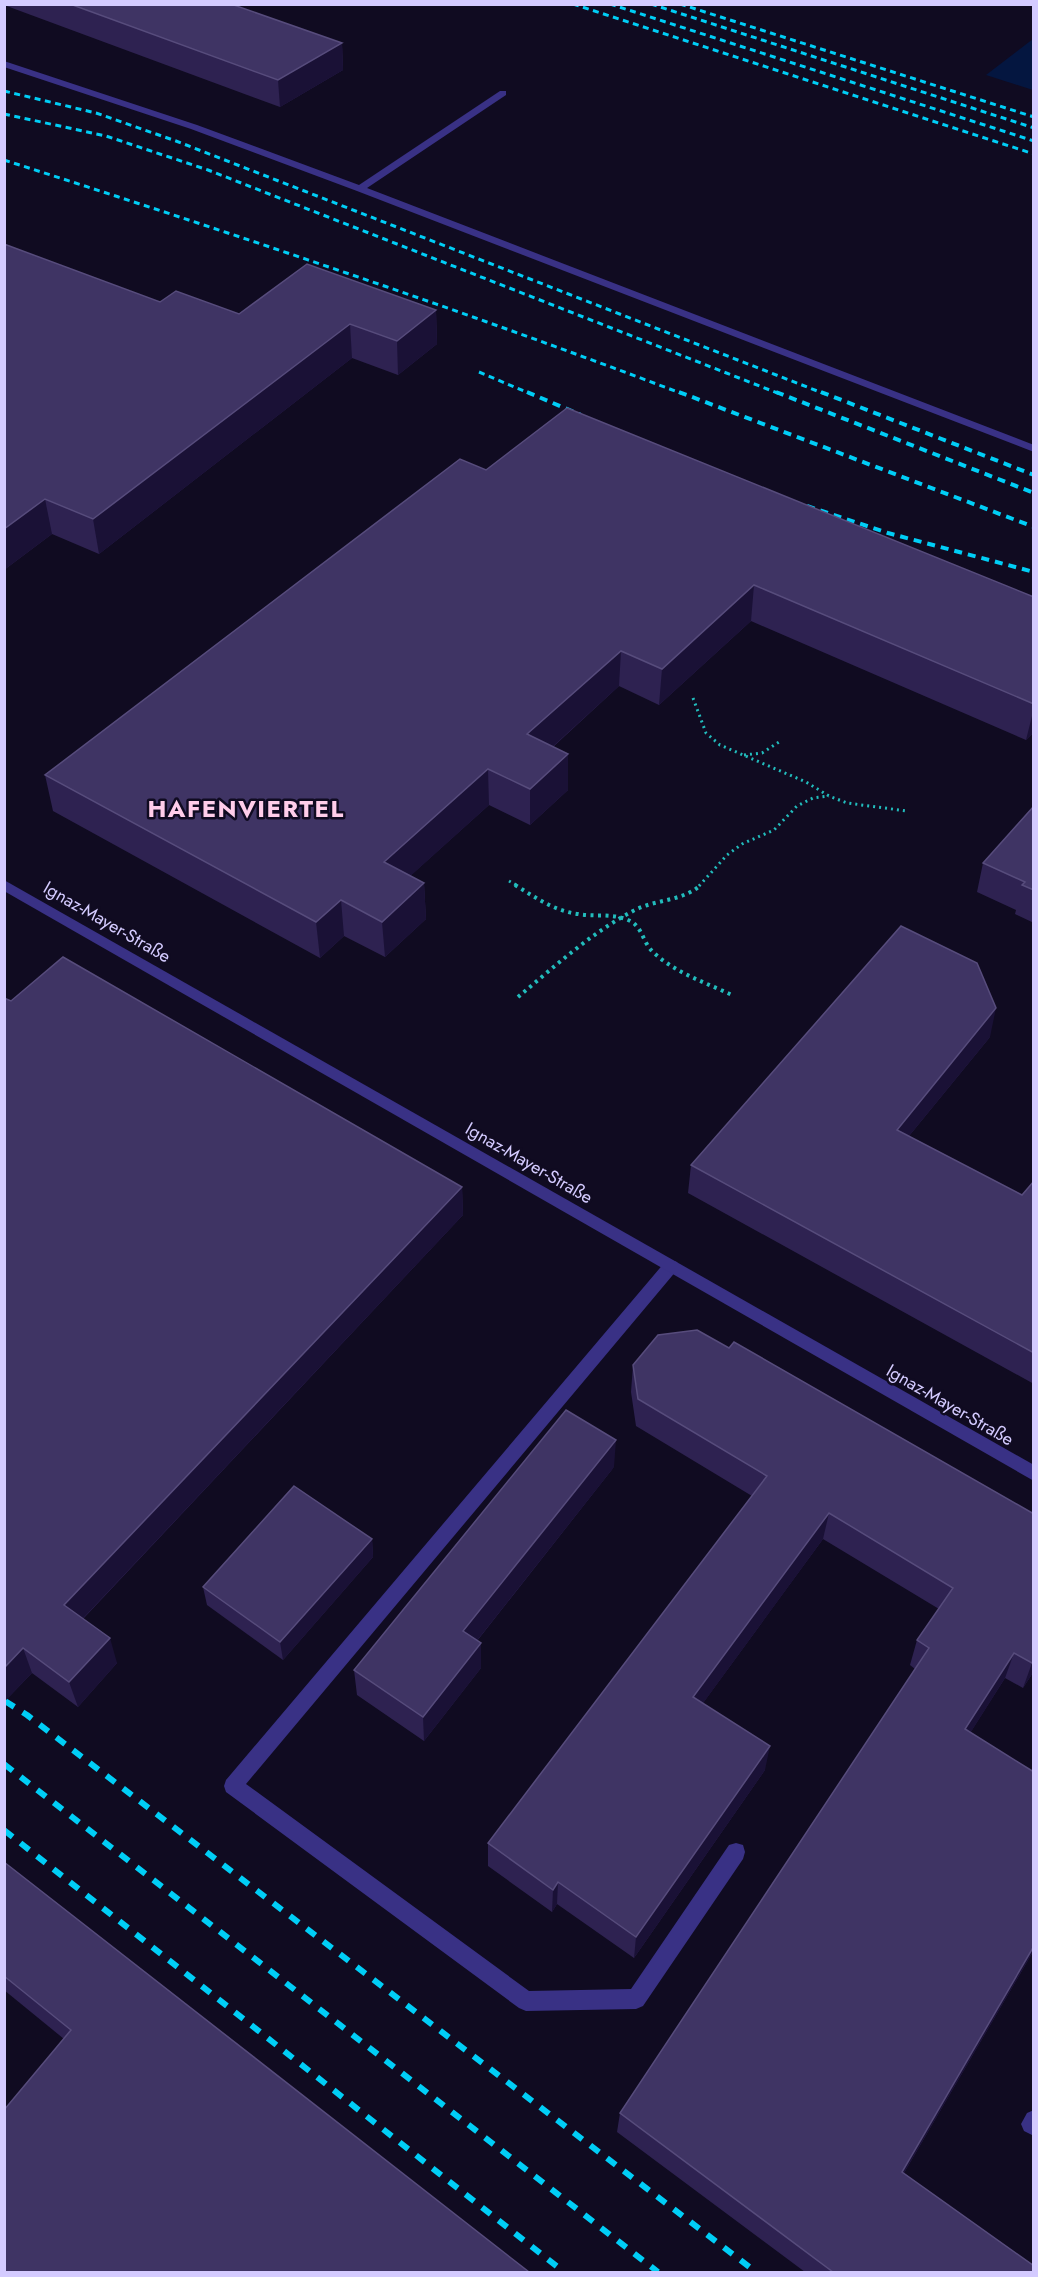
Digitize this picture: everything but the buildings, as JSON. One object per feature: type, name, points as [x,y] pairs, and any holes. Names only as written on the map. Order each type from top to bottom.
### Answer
[{"type":"street","points":[[4,64],[194,127],[360,189],[1034,449]]},
{"type":"street","points":[[360,189],[503,93]]},
{"type":"street","name":"Ignaz-Mayer-Straße","points":[[4,885],[1034,1474]]},
{"type":"street","points":[[671,1266],[233,1786],[526,2001],[636,1999],[736,1852]]},
{"type":"street","points":[[1034,2120],[1031,2124],[1034,2126]]},
{"type":"path","points":[[693,698],[706,734],[720,745],[806,782],[828,796],[847,802],[908,811]]},
{"type":"path","points":[[743,755],[762,753],[779,742]]},
{"type":"path","points":[[518,997],[570,953],[634,910],[694,891],[727,855],[742,844],[774,830],[797,806],[813,798],[828,796]]},
{"type":"path","points":[[509,881],[553,906],[573,914],[617,915],[632,921],[642,931],[651,951],[683,972],[734,996]]},
{"type":"water","points":[[1033,39],[1033,90],[986,75]]},
{"type":"railway","points":[[573,4],[1034,154]]},
{"type":"railway","points":[[610,4],[1034,141]]},
{"type":"railway","points":[[651,4],[1034,128]]},
{"type":"railway","points":[[680,4],[1034,117]]},
{"type":"railway","points":[[4,91],[96,113],[176,141],[825,394]]},
{"type":"railway","points":[[4,114],[106,136],[208,170],[780,394]]},
{"type":"railway","points":[[4,160],[345,272],[683,394]]},
{"type":"railway","points":[[479,372],[531,394]]},
{"type":"railway","points":[[527,392],[581,415]]},
{"type":"railway","points":[[679,392],[1034,527]]},
{"type":"railway","points":[[776,392],[1034,493]]},
{"type":"railway","points":[[821,392],[1034,475]]},
{"type":"railway","points":[[807,506],[888,533],[1034,572]]},
{"type":"railway","points":[[5,1701],[27,1715],[756,2272]]},
{"type":"railway","points":[[4,1764],[658,2272]]},
{"type":"railway","points":[[4,1830],[564,2272]]},
{"type":"district","name":"HAFENVIERTEL","points":[[246,808]]}]
